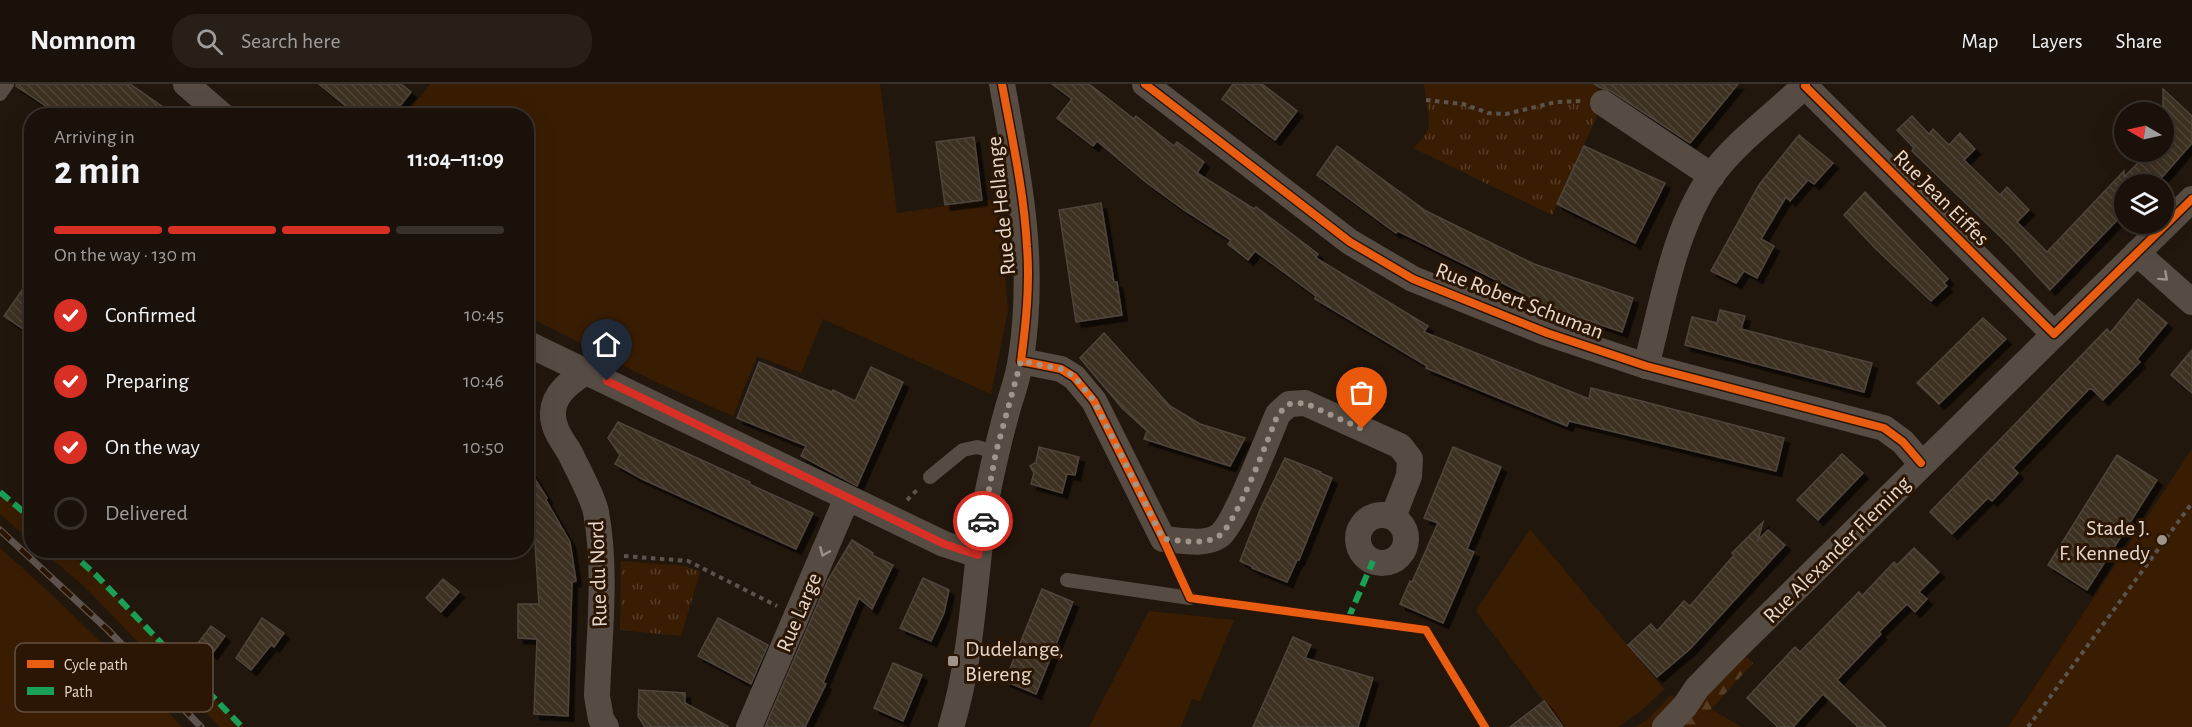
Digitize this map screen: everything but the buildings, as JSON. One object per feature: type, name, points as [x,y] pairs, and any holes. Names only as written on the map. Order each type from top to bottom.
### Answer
[{"type":"street","points":[[186,84],[214,108]]},
{"type":"street","name":"Rue de Hellange","points":[[951,727],[965,664],[978,555],[996,452],[1021,361],[1027,313],[1028,248],[1021,186],[1002,84]]},
{"type":"street","name":"Rue Robert Schuman","points":[[1145,84],[1350,242],[1413,279],[1547,333],[1646,366],[1884,428],[1903,442],[1921,463]]},
{"type":"street","points":[[1646,366],[1674,259],[1686,224],[1712,176],[1749,134],[1806,85]]},
{"type":"street","name":"Rue Jean Eiffes","points":[[1806,85],[2054,334]]},
{"type":"street","points":[[1604,103],[1712,176]]},
{"type":"street","name":"Rue Alexander Fleming","points":[[1665,727],[1712,673],[1921,463],[2192,199]]},
{"type":"street","points":[[2137,253],[2192,302]]},
{"type":"street","points":[[534,347],[944,544],[978,555]]},
{"type":"street","points":[[1021,361],[1061,369],[1074,376],[1094,401],[1163,539],[1200,542],[1219,536],[1233,518],[1278,414],[1289,404],[1305,403],[1400,446],[1410,459],[1408,476],[1393,517]]},
{"type":"street","name":"Rue du Nord","points":[[587,371],[570,382],[558,396],[553,411],[555,430],[570,453],[595,510],[601,554],[597,696],[601,719],[606,727]]},
{"type":"street","name":"Rue Large","points":[[749,727],[847,498]]},
{"type":"lane","points":[[0,94],[7,84]]},
{"type":"lane","points":[[930,477],[963,450],[977,447],[996,452]]},
{"type":"lane","points":[[1067,580],[1190,598]]},
{"type":"path","points":[[1426,100],[1462,104],[1488,112],[1506,114],[1556,102]]},
{"type":"path","points":[[889,517],[930,477]]},
{"type":"path","points":[[2028,727],[2192,503]]},
{"type":"path","points":[[601,554],[688,561],[796,615]]},
{"type":"green space","points":[[430,84],[880,84],[897,213],[998,199],[1008,310],[991,394],[823,319],[801,373],[757,356],[733,416],[660,384],[534,320],[534,108],[411,108]]},
{"type":"green space","points":[[1424,84],[1618,84],[1603,103],[1556,102],[1506,114],[1488,113],[1463,104],[1426,100]]},
{"type":"green space","points":[[1426,100],[1463,104],[1488,113],[1506,114],[1556,102],[1603,103],[1552,215],[1413,148],[1427,131]]},
{"type":"green space","name":"Stade J. F. Kennedy","points":[[2192,449],[2192,727],[2008,727]]},
{"type":"green space","points":[[0,492],[24,513],[24,535],[0,514]]},
{"type":"green space","points":[[1530,529],[1664,689],[1642,710],[1618,727],[1563,727],[1476,611]]},
{"type":"green space","points":[[0,548],[101,643],[15,643],[15,712],[168,712],[182,727],[0,727]]},
{"type":"green space","points":[[50,558],[76,558],[96,575],[161,643],[139,643],[84,586]]},
{"type":"green space","points":[[621,561],[685,566],[700,572],[681,636],[620,630]]},
{"type":"green space","points":[[1149,611],[1234,620],[1200,701],[1192,699],[1181,727],[1089,727]]},
{"type":"green space","points":[[1737,647],[1753,663],[1711,709],[1699,727],[1635,727],[1647,720],[1671,695],[1684,705]]},
{"type":"green space","points":[[213,697],[242,727],[220,727],[206,712],[213,712]]},
{"type":"green space","points":[[1711,709],[1742,727],[1699,727]]},
{"type":"railway","points":[[0,530],[24,552]]},
{"type":"railway","points":[[30,558],[120,643]]},
{"type":"railway","points":[[187,712],[201,727]]},
{"type":"marked path","points":[[0,492],[24,512]]},
{"type":"marked path","points":[[77,558],[161,643]]},
{"type":"marked path","points":[[1348,619],[1373,561]]},
{"type":"marked path","points":[[213,697],[242,727]]},
{"type":"cycle path","points":[[1002,84],[1014,145],[1027,247],[1027,304],[1021,361],[1061,369],[1074,377],[1094,401],[1190,598],[1426,630],[1485,727]]},
{"type":"cycle path","points":[[1145,84],[1350,242],[1413,279],[1547,333],[1646,366],[1884,428],[1903,442],[1921,463]]},
{"type":"cycle path","points":[[1806,84],[1805,86],[2054,334],[2192,199]]},
{"type":"way so far","points":[[983,521],[996,452],[1021,361],[1061,369],[1074,376],[1094,401],[1163,539],[1200,542],[1219,536],[1233,518],[1278,414],[1289,404],[1305,403],[1362,429]]},
{"type":"place","name":"Stade J. F. Kennedy","points":[[2162,540]]},
{"type":"place","name":"Dudelange, Biereng","points":[[953,661]]},
{"type":"route","points":[[607,381],[944,544],[978,555],[983,521]]}]
